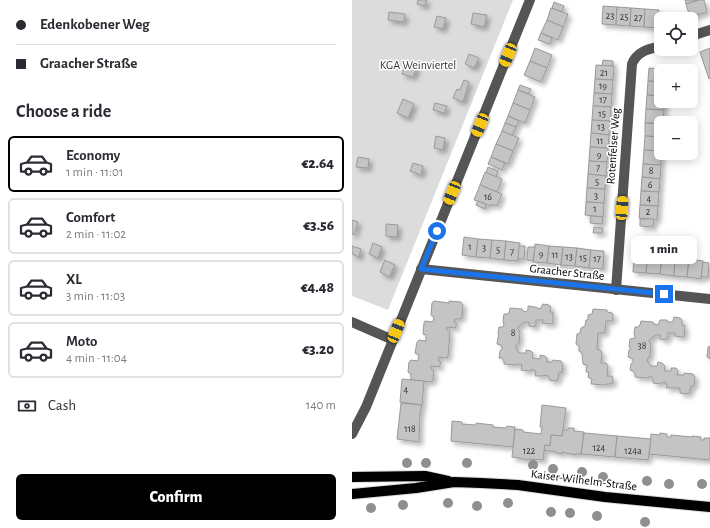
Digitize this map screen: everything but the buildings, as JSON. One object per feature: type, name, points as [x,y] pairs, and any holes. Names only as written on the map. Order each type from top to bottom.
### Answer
[{"type":"main road","name":"Kaiser-Wilhelm-Straße","points":[[352,477],[425,476],[454,482],[507,484],[606,497],[710,508]]},
{"type":"main road","name":"Kaiser-Wilhelm-Straße","points":[[352,494],[416,488],[454,482]]},
{"type":"street","points":[[352,434],[366,407],[530,0]]},
{"type":"street","points":[[698,34],[710,30]]},
{"type":"street","name":"Rotenfelser Weg","points":[[616,290],[632,64],[636,56],[641,52],[654,48]]},
{"type":"street","name":"Graacher Straße","points":[[421,269],[710,299]]},
{"type":"street","points":[[352,322],[393,340]]},
{"type":"green space","name":"KGA Weinviertel","points":[[352,0],[513,0],[388,310],[352,296]]},
{"type":"route","points":[[437,231],[421,269],[664,294]]}]
